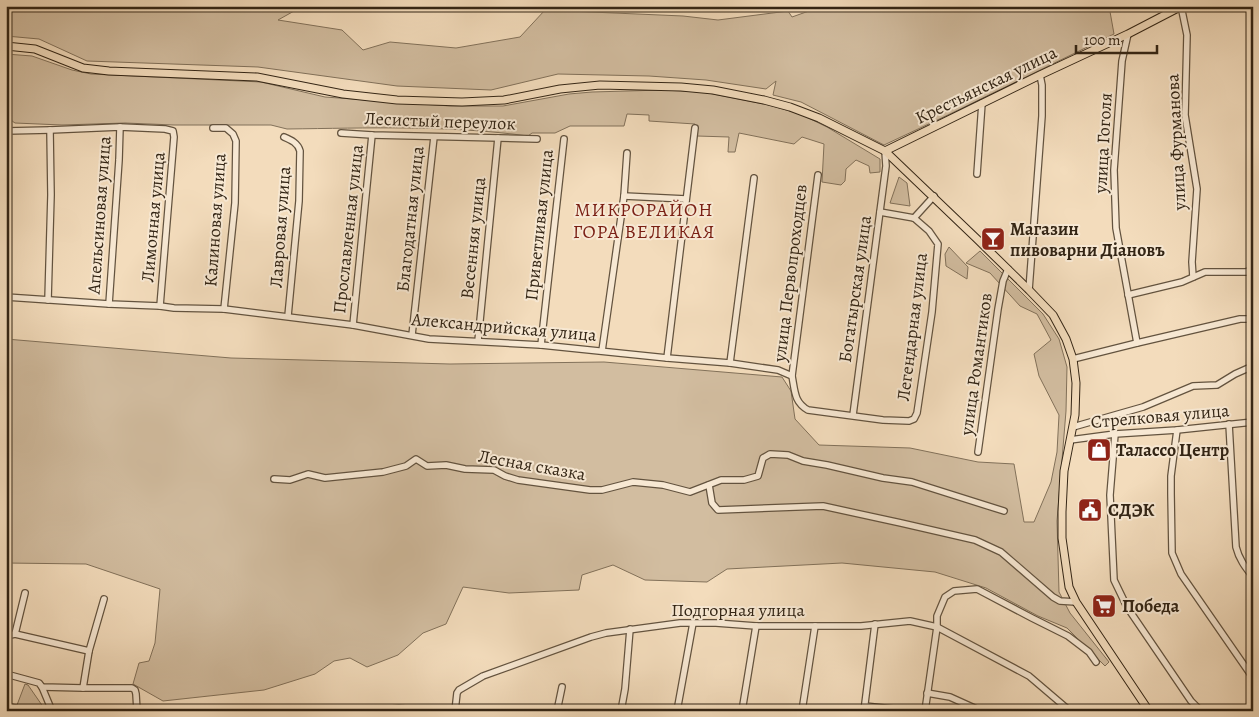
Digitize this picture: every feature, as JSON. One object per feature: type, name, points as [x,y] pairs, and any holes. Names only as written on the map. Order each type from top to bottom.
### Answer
[{"type":"main road","name":"Крестьянская улица","points":[[885,151],[1040,74],[1128,34],[1181,6]]},
{"type":"main road","points":[[6,46],[35,49],[82,68],[110,71],[257,77],[343,94],[397,100],[462,102],[504,100],[560,89],[600,85],[681,86],[764,100],[790,107],[819,118],[885,151],[934,196],[1029,290],[1053,315],[1066,339],[1073,359],[1076,383],[1075,415],[1064,471],[1062,512],[1062,538],[1069,587],[1076,602],[1149,711]]},
{"type":"street","name":"улица Фурманова","points":[[1181,6],[1187,35],[1185,114],[1197,188],[1192,262],[1193,277]]},
{"type":"street","points":[[1252,6],[1253,14]]},
{"type":"street","name":"улица Гоголя","points":[[1128,34],[1122,61],[1114,170],[1116,228],[1137,343]]},
{"type":"street","points":[[1029,290],[1042,116],[1040,74]]},
{"type":"street","points":[[977,174],[982,103]]},
{"type":"street","points":[[6,131],[120,127]]},
{"type":"street","name":"Лимонная улица","points":[[120,127],[165,129],[172,131],[174,138],[160,306]]},
{"type":"street","name":"Апельсиновая улица","points":[[109,304],[120,127]]},
{"type":"street","name":"Калиновая улица","points":[[213,128],[226,128],[233,134],[236,141],[235,203],[224,309]]},
{"type":"street","points":[[667,358],[694,128]]},
{"type":"street","points":[[48,300],[51,195],[50,130]]},
{"type":"street","name":"Лесистый переулок","points":[[341,133],[537,139]]},
{"type":"street","name":"Прославленная улица","points":[[353,324],[372,135]]},
{"type":"street","name":"Лавровая улица","points":[[284,137],[295,142],[299,146],[300,151],[299,201],[288,316]]},
{"type":"street","name":"Благодатная улица","points":[[412,335],[434,137]]},
{"type":"street","name":"Весенняя улица","points":[[478,341],[498,138]]},
{"type":"street","name":"Приветливая улица","points":[[541,345],[564,139]]},
{"type":"street","name":"Богатырская улица","points":[[853,415],[886,166],[885,151]]},
{"type":"street","points":[[602,351],[624,196],[627,153]]},
{"type":"street","name":"улица Первопроходцев","points":[[792,376],[818,174]]},
{"type":"street","points":[[730,363],[754,178]]},
{"type":"street","points":[[624,196],[686,199]]},
{"type":"street","points":[[880,212],[914,218],[934,196]]},
{"type":"street","name":"Легендарная улица","points":[[853,415],[909,422],[914,419],[917,413],[932,312],[938,244],[929,231],[914,218]]},
{"type":"street","name":"улица Романтиков","points":[[978,452],[1002,281],[1008,269]]},
{"type":"street","points":[[1128,295],[1182,282],[1205,272],[1246,272],[1253,269]]},
{"type":"street","name":"Александрийская улица","points":[[6,297],[174,308],[224,309],[353,324],[429,338],[541,345],[730,363],[778,370],[792,376]]},
{"type":"street","points":[[1073,359],[1240,320],[1253,319]]},
{"type":"street","points":[[1072,427],[1143,407],[1193,386],[1217,385],[1253,366]]},
{"type":"street","points":[[792,376],[797,399],[801,406],[808,410],[853,415]]},
{"type":"street","name":"Стрелковая улица","points":[[1070,440],[1115,434],[1253,422]]},
{"type":"street","points":[[1229,424],[1236,547],[1242,563],[1253,578]]},
{"type":"street","points":[[1177,430],[1171,476],[1172,553],[1181,574],[1253,678]]},
{"type":"street","points":[[1115,434],[1110,495],[1114,580],[1127,607],[1191,701],[1201,711]]},
{"type":"street","name":"Лесная сказка","points":[[274,479],[290,480],[308,474],[325,478],[383,472],[406,466],[416,459],[428,466],[446,465],[465,469],[494,470],[518,480],[590,490],[602,490],[633,482],[690,492],[721,480],[744,480],[758,476],[763,458],[770,454],[788,455],[803,461],[883,478],[912,482],[1004,510]]},
{"type":"street","points":[[709,484],[712,503],[718,510],[823,506],[975,540],[1001,552],[1053,597],[1060,601],[1076,602]]},
{"type":"street","points":[[925,711],[937,616],[945,597],[954,591],[977,589],[1068,636],[1089,652],[1096,662]]},
{"type":"street","points":[[15,634],[24,593]]},
{"type":"street","points":[[83,688],[89,651],[104,599]]},
{"type":"street","name":"Подгорная улица","points":[[454,711],[456,693],[484,676],[606,633],[680,623],[756,626],[861,626],[910,621],[937,627],[1029,676],[1070,711]]},
{"type":"street","points":[[677,711],[693,623]]},
{"type":"street","points":[[874,624],[864,708],[912,711]]},
{"type":"street","points":[[742,711],[756,626]]},
{"type":"street","points":[[802,711],[815,626]]},
{"type":"street","points":[[621,711],[625,689],[630,629]]},
{"type":"street","points":[[6,636],[15,634],[89,651]]},
{"type":"street","points":[[6,674],[39,683],[52,711]]},
{"type":"street","points":[[42,687],[132,688],[136,694],[137,711]]},
{"type":"street","points":[[557,711],[562,687]]},
{"type":"street","points":[[927,693],[950,697],[981,711]]},
{"type":"street","points":[[380,711],[402,708],[420,711]]},
{"type":"shaded area","points":[[6,6],[303,6],[278,20],[342,30],[363,50],[390,42],[456,48],[520,37],[545,10],[683,16],[718,20],[788,11],[792,17],[823,6],[1109,6],[1114,34],[884,145],[801,102],[773,95],[776,81],[766,89],[706,80],[649,76],[558,74],[491,90],[397,86],[258,67],[87,61],[39,39],[6,36]]},
{"type":"shaded area","points":[[6,54],[32,56],[72,70],[91,74],[261,82],[325,97],[450,106],[503,106],[569,94],[592,92],[663,90],[703,92],[769,105],[800,114],[827,127],[880,159],[880,172],[870,173],[869,166],[856,160],[846,169],[845,181],[841,185],[822,182],[824,144],[802,137],[794,144],[739,133],[735,152],[728,152],[729,137],[697,136],[695,124],[649,121],[649,115],[627,114],[624,126],[570,126],[555,133],[532,133],[528,136],[498,132],[438,129],[287,129],[271,125],[125,123],[62,125],[15,123],[12,121],[6,101]]},
{"type":"shaded area","points":[[899,177],[907,183],[910,206],[890,203]]},
{"type":"shaded area","points":[[949,247],[968,267],[967,279],[946,266],[945,254]]},
{"type":"shaded area","points":[[980,251],[1043,314],[1059,339],[1067,367],[1066,411],[1057,521],[1059,592],[1070,613],[1109,662],[1105,666],[1067,628],[1038,616],[986,588],[935,572],[842,563],[727,569],[707,582],[645,580],[613,565],[582,575],[579,590],[509,593],[463,587],[446,624],[423,633],[398,655],[367,667],[350,658],[334,661],[315,674],[264,690],[163,701],[133,684],[139,663],[149,661],[155,643],[160,589],[86,564],[6,563],[6,339],[231,358],[450,364],[604,362],[782,377],[791,391],[795,419],[819,445],[910,448],[978,462],[1014,464],[1024,522],[1034,522],[1051,482],[1057,452],[1059,415],[1039,376],[1034,354],[1051,340],[1037,314],[1020,306],[990,273],[966,263]]},
{"type":"shaded area","points":[[25,684],[28,685],[46,711],[6,711],[6,702],[17,705]]},
{"type":"place","name":"Магазин пивоварни Дiановъ","points":[[993,239]]},
{"type":"place","name":"Талассо Центр","points":[[1099,450]]},
{"type":"place","name":"СДЭК","points":[[1090,510]]},
{"type":"place","name":"Победа","points":[[1104,606]]},
{"type":"district","name":"МИКРОРАЙОН ГОРА ВЕЛИКАЯ","points":[[644,221]]}]
